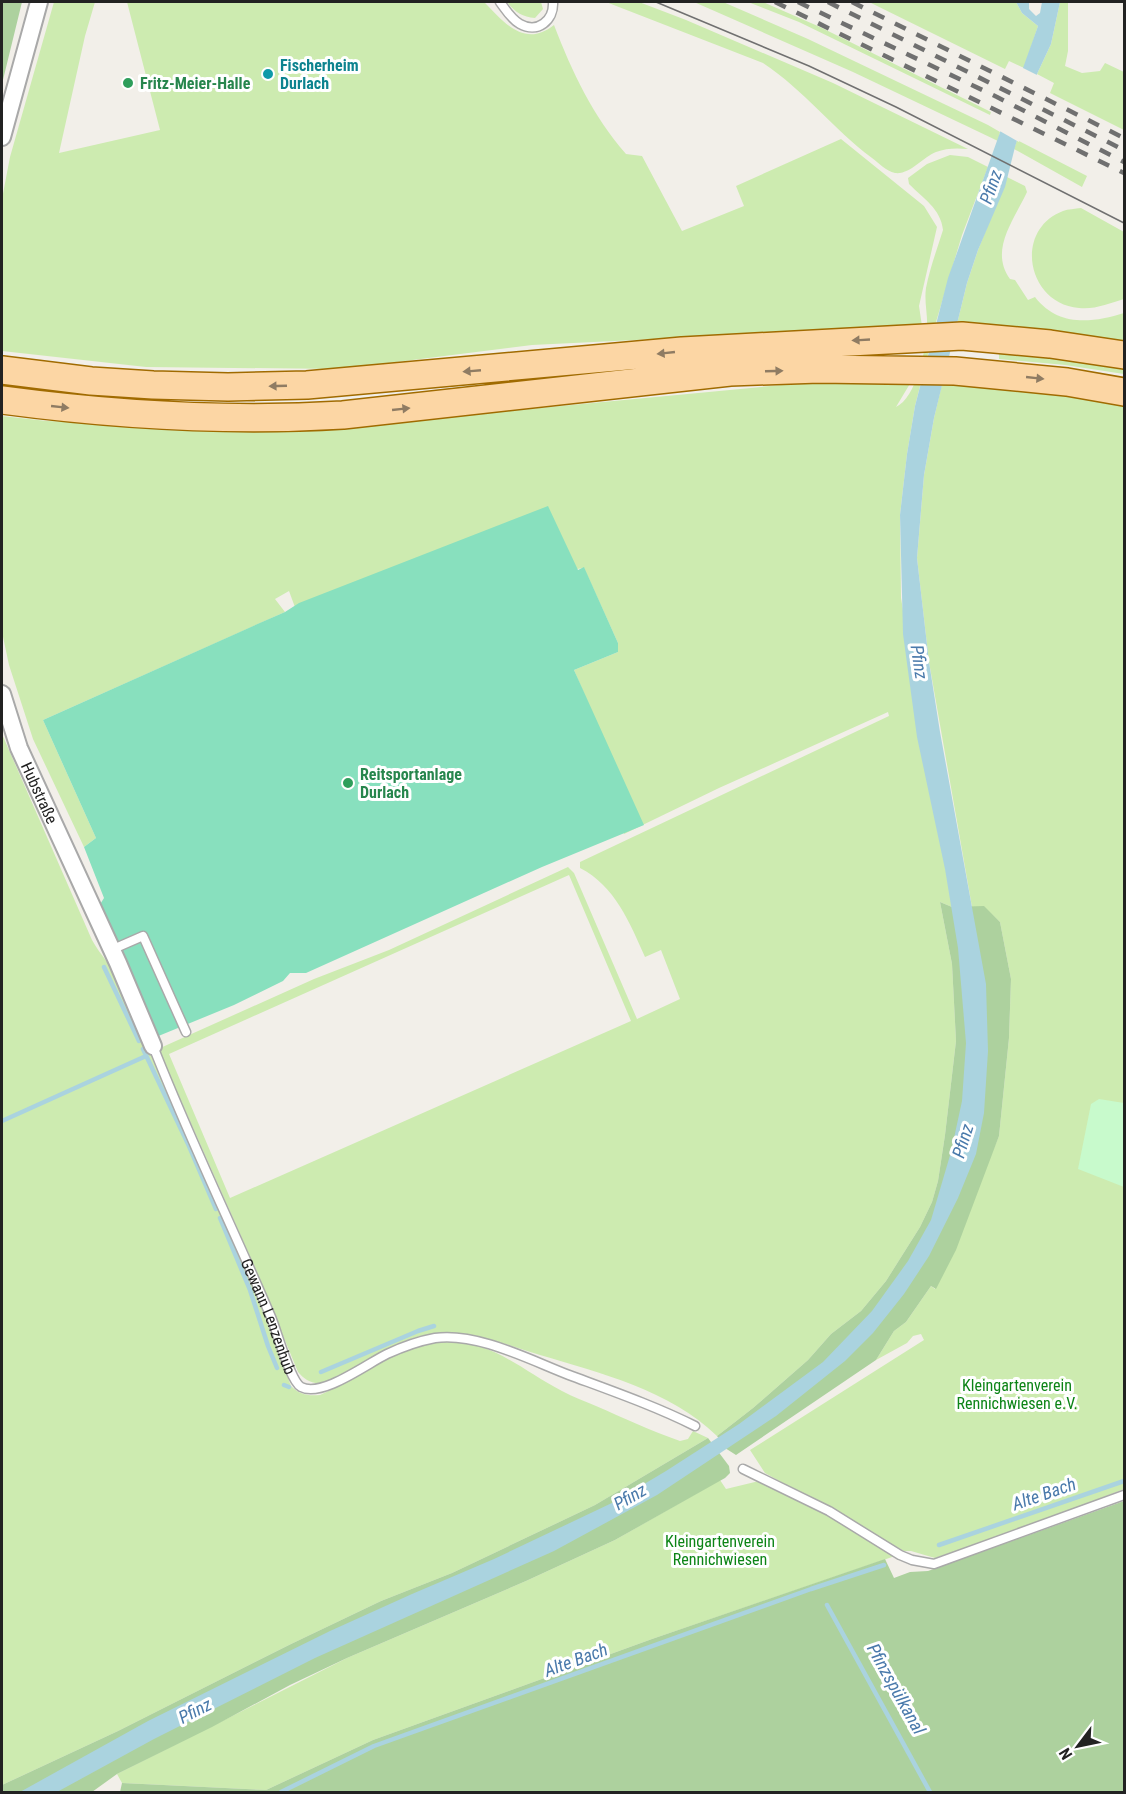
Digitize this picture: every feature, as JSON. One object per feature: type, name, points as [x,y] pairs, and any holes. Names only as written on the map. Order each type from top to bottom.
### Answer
[{"type":"main road","points":[[2,370],[91,381],[153,385],[228,387],[307,385],[682,351],[963,336],[1082,348],[1125,355]]},
{"type":"main road","points":[[994,374],[984,356],[987,352],[990,349],[1020,342]]},
{"type":"main road","points":[[2,399],[146,415],[225,418],[306,417],[343,415],[730,372],[819,369],[955,371],[1066,382],[1125,392]]},
{"type":"street","points":[[2,137],[39,2]]},
{"type":"street","name":"Hubstraße","points":[[2,694],[4,713],[83,889]]},
{"type":"street","name":"Gewann Lenzenhub","points":[[83,889],[153,1046]]},
{"type":"lane","points":[[500,2],[514,20],[522,26],[529,27],[548,21],[553,11],[553,2]]},
{"type":"lane","points":[[111,950],[143,936],[186,1032]]},
{"type":"lane","name":"Gewann Lenzenhub","points":[[153,1046],[275,1326],[292,1376],[301,1387],[309,1390],[327,1386],[388,1353],[418,1342],[437,1338],[470,1339],[662,1410],[695,1426]]},
{"type":"lane","points":[[743,1469],[829,1511],[912,1560],[934,1564],[1125,1495]]},
{"type":"green space","points":[[2,2],[22,2],[2,84]]},
{"type":"green space","points":[[54,2],[95,2],[85,36],[59,153],[160,130],[127,2],[484,2],[507,24],[524,33],[543,32],[554,25],[568,60],[593,109],[626,154],[642,156],[682,231],[744,206],[736,186],[841,139],[924,206],[937,227],[919,306],[922,326],[532,345],[341,369],[146,367],[2,351],[2,199],[10,157]]},
{"type":"green space","points":[[507,2],[541,2],[543,9],[535,18],[519,13]]},
{"type":"green space","points":[[606,2],[639,2],[686,20],[833,83],[968,149],[940,151],[931,154],[911,169],[901,173],[892,172],[858,147],[792,85],[763,63]]},
{"type":"green space","points":[[694,2],[723,2],[808,39],[988,125],[1000,132],[998,141],[853,72]]},
{"type":"green space","points":[[748,2],[763,2],[820,27],[991,112],[990,115],[799,22]]},
{"type":"green space","points":[[869,2],[1016,2],[1022,13],[1038,26],[1024,68],[1009,61],[1005,69]]},
{"type":"green space","points":[[1060,2],[1068,2],[1068,51],[1065,66],[1082,73],[1100,71],[1105,63],[1124,72],[1124,130],[1050,93],[1054,83],[1037,74],[1051,44]]},
{"type":"green space","points":[[1017,140],[1087,176],[1082,187],[1014,149]]},
{"type":"green space","points":[[950,155],[968,157],[988,167],[962,235],[936,322],[915,406],[900,515],[901,598],[952,907],[940,902],[952,964],[956,1041],[938,1181],[932,1202],[920,1227],[886,1281],[861,1311],[831,1334],[808,1360],[753,1408],[717,1436],[678,1406],[633,1385],[504,1343],[455,1333],[430,1334],[407,1340],[330,1380],[314,1383],[308,1380],[298,1372],[256,1270],[158,1049],[314,979],[389,950],[568,867],[574,873],[637,1019],[680,999],[661,950],[645,957],[620,906],[603,885],[580,868],[580,862],[889,716],[888,712],[719,788],[624,834],[607,747],[574,670],[618,652],[618,643],[584,568],[296,610],[289,591],[275,599],[285,612],[43,720],[96,838],[84,847],[33,739],[9,665],[2,632],[2,416],[47,421],[266,428],[361,425],[792,384],[875,380],[911,382],[896,407],[909,394],[922,361],[927,329],[926,288],[943,230],[935,210],[909,184],[908,178],[927,164]],"holes":[[[569,875],[631,1021],[230,1198],[169,1054]]]},
{"type":"green space","points":[[1007,177],[1025,186],[1027,192],[1010,224],[1003,246],[1004,268],[1010,279],[1015,280],[1028,300],[1035,297],[1054,314],[1065,318],[1100,319],[1124,313],[1124,345],[956,328],[978,250]]},
{"type":"green space","points":[[1081,208],[1124,232],[1124,299],[1096,307],[1079,308],[1061,303],[1048,294],[1038,281],[1033,265],[1032,249],[1037,234],[1047,220],[1063,211]]},
{"type":"green space","points":[[999,353],[1058,357],[1124,368],[1124,374],[1065,365],[999,359]]},
{"type":"green space","name":"Kleingartenverein Rennichwiesen e.V.","points":[[943,380],[1124,400],[1124,1489],[1029,1526],[935,1558],[904,1551],[765,1473],[750,1450],[924,1340],[921,1334],[913,1336],[907,1343],[876,1360],[894,1331],[906,1322],[931,1286],[935,1289],[999,1136],[1009,1038],[1011,979],[1000,922],[984,907],[972,907],[929,662],[917,558],[924,475]]},
{"type":"green space","name":"Reitsportanlage Durlach","points":[[548,506],[578,570],[584,567],[618,643],[618,652],[574,670],[644,825],[542,867],[306,973],[290,973],[283,981],[234,1005],[156,1037],[99,906],[104,898],[84,847],[96,838],[43,720],[285,612],[299,603]]},
{"type":"green space","points":[[2,734],[92,940],[122,982],[252,1283],[291,1386],[304,1394],[320,1395],[387,1359],[414,1348],[448,1342],[467,1343],[499,1354],[566,1393],[659,1433],[680,1441],[688,1439],[693,1431],[708,1438],[595,1505],[452,1573],[381,1601],[118,1731],[2,1785]]},
{"type":"green space","points":[[940,902],[952,907],[984,906],[1000,922],[1011,979],[1009,1038],[999,1136],[956,1250],[936,1289],[931,1286],[906,1322],[894,1331],[876,1360],[736,1455],[725,1448],[717,1436],[753,1408],[808,1360],[831,1334],[861,1311],[886,1281],[920,1227],[932,1202],[938,1181],[945,1135],[956,1041],[952,964]]},
{"type":"green space","points":[[1099,1099],[1124,1103],[1124,1187],[1078,1169],[1091,1104]]},
{"type":"green space","points":[[708,1438],[729,1466],[730,1473],[725,1478],[615,1540],[290,1685],[117,1774],[92,1792],[2,1792],[2,1785],[118,1731],[291,1644],[381,1601],[452,1573],[595,1505]]},
{"type":"green space","name":"Kleingartenverein Rennichwiesen","points":[[720,1480],[726,1489],[759,1481],[846,1525],[895,1556],[652,1639],[373,1740],[266,1790],[122,1783],[117,1774],[347,1658],[615,1540]]},
{"type":"green space","points":[[1124,1501],[1124,1792],[120,1792],[122,1783],[266,1790],[373,1740],[652,1639],[885,1559],[894,1578],[910,1572],[928,1571]]},
{"type":"water","name":"Pfinz","points":[[1016,2],[1029,2],[1029,9],[1036,16],[1040,13],[1042,2],[1060,2],[1051,44],[1037,74],[1005,187],[978,250],[967,283],[934,418],[924,475],[917,558],[940,732],[986,984],[988,1051],[984,1113],[976,1154],[958,1198],[929,1256],[904,1294],[873,1333],[845,1361],[776,1416],[657,1495],[554,1551],[315,1658],[154,1739],[57,1792],[20,1792],[148,1721],[330,1631],[494,1559],[614,1502],[666,1471],[739,1424],[823,1362],[872,1311],[908,1261],[931,1220],[951,1152],[962,1101],[966,1043],[958,948],[945,869],[917,737],[903,634],[900,515],[915,406],[948,278],[1038,26],[1022,13]]},
{"type":"pier","points":[[1021,67],[1039,76],[1019,142],[998,130]]},
{"type":"waterway","points":[[104,967],[139,1041]]},
{"type":"waterway","points":[[143,1049],[216,1209]]},
{"type":"waterway","points":[[2,1121],[146,1056]]},
{"type":"waterway","points":[[220,1218],[250,1290],[277,1368]]},
{"type":"waterway","points":[[321,1372],[434,1326]]},
{"type":"waterway","points":[[284,1385],[289,1387]]},
{"type":"waterway","name":"Alte Bach","points":[[939,1545],[1124,1481]]},
{"type":"waterway","name":"Alte Bach","points":[[281,1792],[374,1746],[884,1565]]},
{"type":"waterway","name":"Pfinzspülkanal","points":[[827,1605],[930,1792]]},
{"type":"tram line","points":[[656,2],[809,66],[896,107],[1124,223]]},
{"type":"railway","points":[[775,2],[1124,173]]},
{"type":"railway","points":[[798,2],[997,97],[1124,162]]},
{"type":"railway","points":[[828,2],[1124,150]]},
{"type":"railway","points":[[852,2],[1124,138]]},
{"type":"place","name":"Fischerheim Durlach","points":[[268,74]]},
{"type":"place","name":"Fritz-Meier-Halle","points":[[128,83]]},
{"type":"place","name":"Reitsportanlage Durlach","points":[[348,783]]}]
